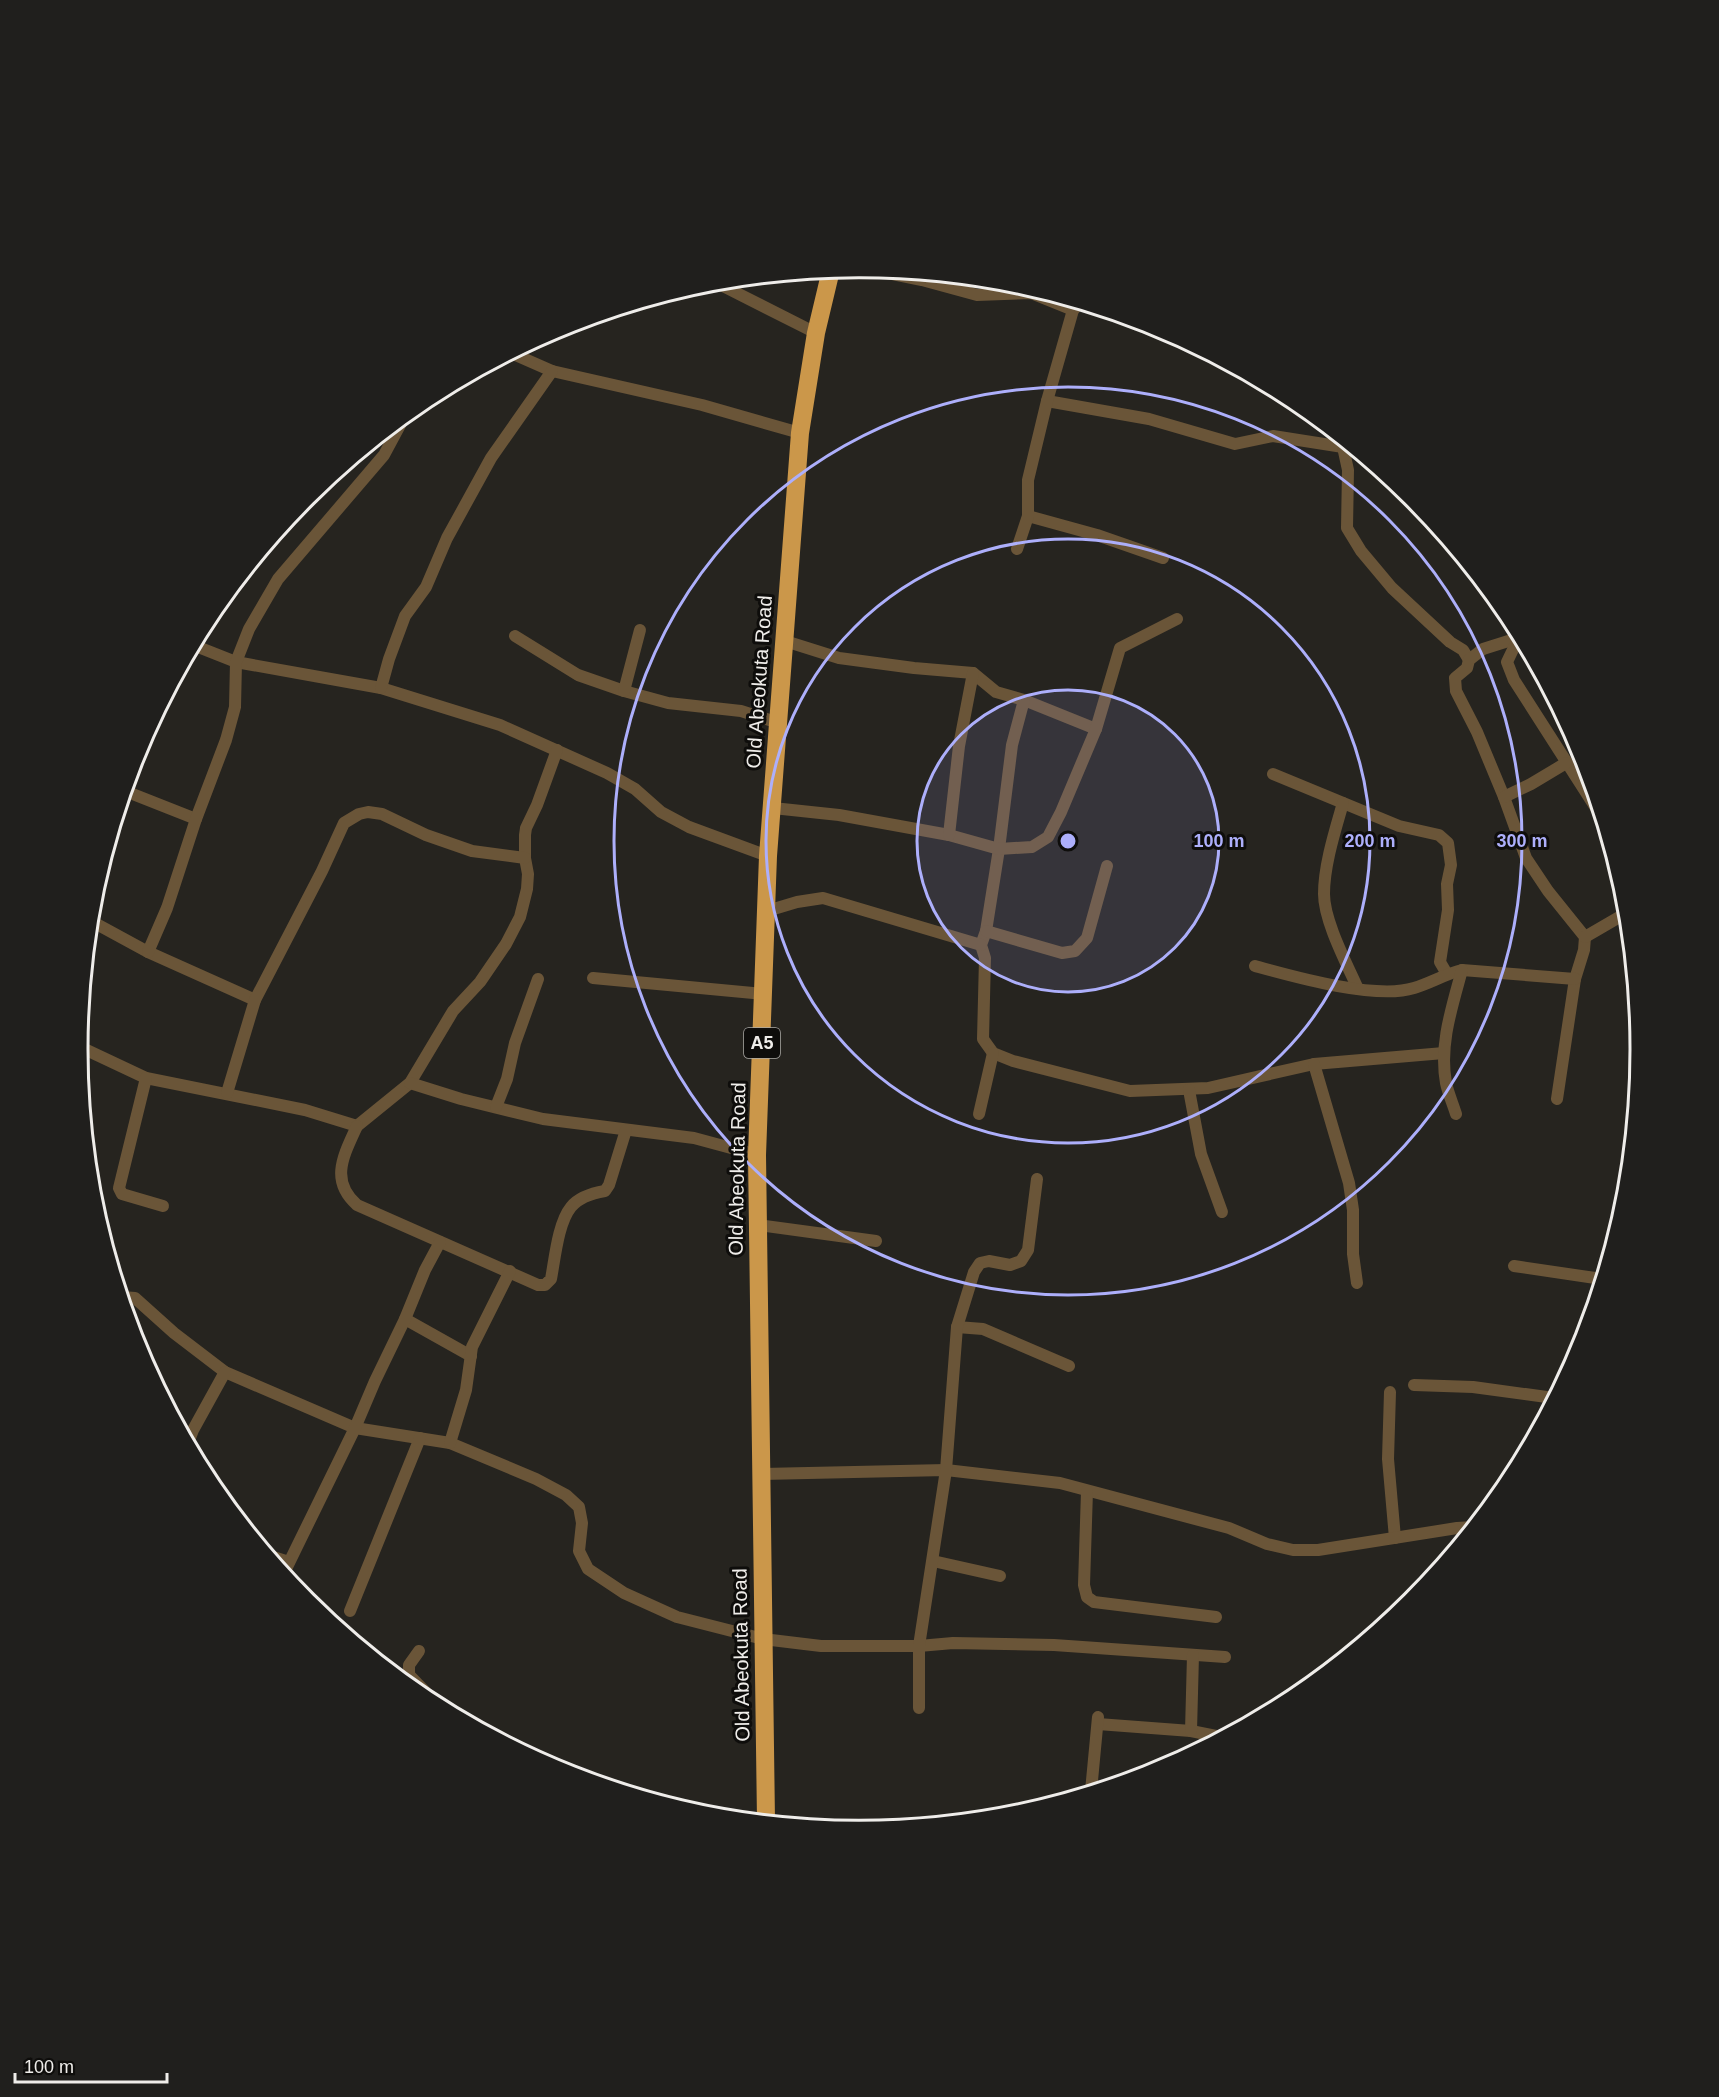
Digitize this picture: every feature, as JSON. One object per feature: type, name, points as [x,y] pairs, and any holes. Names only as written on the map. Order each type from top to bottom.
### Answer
[{"type":"highway","name":"Old Abeokuta Road","points":[[766,1814],[757,1155],[768,856],[800,433],[816,333],[829,279]]},
{"type":"street","points":[[923,280],[977,294],[1013,293]]},
{"type":"street","points":[[729,289],[816,333]]},
{"type":"street","points":[[1017,549],[1028,516],[1028,480],[1047,401],[1075,309]]},
{"type":"street","points":[[519,357],[552,371],[702,405],[800,433]]},
{"type":"street","points":[[381,688],[405,616],[426,587],[447,538],[491,458],[552,371]]},
{"type":"street","points":[[1047,401],[1149,419],[1235,444],[1273,436],[1338,444]]},
{"type":"street","points":[[148,952],[167,908],[196,819],[226,740],[235,707],[236,662],[249,629],[278,579],[384,455],[396,433]]},
{"type":"street","points":[[1346,451],[1348,470],[1347,528],[1356,544],[1392,588],[1450,642],[1463,651],[1469,660]]},
{"type":"street","points":[[1028,516],[1097,535],[1163,558]]},
{"type":"street","points":[[773,808],[839,815],[949,835],[999,849],[1032,847],[1047,837],[1061,812],[1096,729],[1120,648],[1177,619]]},
{"type":"street","points":[[624,691],[640,630]]},
{"type":"street","points":[[515,636],[578,675],[624,691],[668,703],[741,711],[779,723]]},
{"type":"street","points":[[1513,640],[1483,649],[1469,660],[1467,668],[1455,678],[1456,691],[1478,732],[1526,858],[1548,891],[1585,937],[1584,950],[1575,979],[1557,1099]]},
{"type":"street","points":[[785,641],[839,658],[973,673],[996,692],[1024,700],[1096,729]]},
{"type":"street","points":[[1516,645],[1507,662],[1514,680],[1589,797]]},
{"type":"street","points":[[201,648],[236,662],[381,688],[500,725],[607,773],[635,789],[661,812],[689,827],[768,856]]},
{"type":"street","points":[[949,835],[959,746],[973,673]]},
{"type":"street","points":[[1024,700],[1012,745],[999,849],[986,931],[981,945],[985,958],[983,1039],[993,1053],[1130,1091],[1208,1088],[1314,1064],[1444,1053]]},
{"type":"street","points":[[557,750],[526,828],[527,889],[519,917],[506,944],[480,982],[453,1011],[410,1083],[357,1126],[341,1163],[343,1188],[348,1197],[357,1205],[538,1285],[545,1285],[550,1279],[564,1220],[572,1206],[593,1193],[605,1191],[609,1185],[626,1130]]},
{"type":"street","points":[[1504,796],[1531,784],[1566,763]]},
{"type":"street","points":[[1273,774],[1399,826],[1439,835],[1448,843],[1451,865],[1447,884],[1448,910],[1440,962],[1447,974]]},
{"type":"street","points":[[132,794],[196,819]]},
{"type":"street","points":[[1343,804],[1331,847],[1324,895],[1330,922],[1358,989]]},
{"type":"street","points":[[227,1093],[255,1000],[322,871],[344,823],[359,814],[368,812],[382,814],[426,835],[472,851],[525,858]]},
{"type":"street","points":[[986,931],[1062,953],[1075,951],[1087,938],[1107,866]]},
{"type":"street","points":[[767,911],[797,902],[823,898],[981,945]]},
{"type":"street","points":[[1585,937],[1619,917]]},
{"type":"street","points":[[99,925],[148,952],[255,1000]]},
{"type":"street","points":[[1255,966],[1291,976],[1358,989],[1392,991],[1413,989],[1462,970],[1575,979]]},
{"type":"street","points":[[1456,1114],[1446,1084],[1444,1053],[1450,1015],[1462,970]]},
{"type":"street","points":[[593,978],[764,994]]},
{"type":"street","points":[[496,1107],[507,1079],[515,1043],[538,980]]},
{"type":"street","points":[[88,1051],[146,1078],[305,1110],[357,1126]]},
{"type":"street","points":[[979,1114],[993,1053]]},
{"type":"street","points":[[1314,1064],[1349,1183],[1353,1210],[1353,1254],[1358,1283]]},
{"type":"street","points":[[146,1078],[120,1190],[122,1194],[163,1206]]},
{"type":"street","points":[[410,1083],[461,1099],[543,1119],[694,1138],[757,1155]]},
{"type":"street","points":[[1189,1090],[1201,1154],[1222,1212]]},
{"type":"street","points":[[919,1708],[920,1646],[945,1470],[957,1327],[974,1272],[980,1263],[989,1261],[1010,1265],[1021,1261],[1028,1250],[1037,1179]]},
{"type":"street","points":[[758,1225],[876,1241]]},
{"type":"street","points":[[287,1565],[355,1428],[425,1270],[440,1242]]},
{"type":"street","points":[[1514,1266],[1595,1278]]},
{"type":"street","points":[[450,1443],[466,1390],[472,1347],[510,1271]]},
{"type":"street","points":[[130,1298],[135,1299],[174,1333],[225,1371],[355,1428],[450,1443],[536,1479],[566,1495],[579,1507],[582,1523],[579,1551],[588,1569],[624,1593],[677,1617],[763,1639],[821,1646],[920,1646],[953,1643],[1054,1645],[1225,1657]]},
{"type":"street","points":[[405,1319],[471,1356]]},
{"type":"street","points":[[957,1327],[982,1329],[1069,1366]]},
{"type":"street","points":[[192,1433],[225,1371]]},
{"type":"street","points":[[1414,1385],[1473,1387],[1547,1397]]},
{"type":"street","points":[[1390,1392],[1388,1459],[1395,1538]]},
{"type":"street","points":[[350,1611],[420,1438]]},
{"type":"street","points":[[761,1474],[945,1470],[1060,1483],[1229,1528],[1267,1544],[1293,1550],[1318,1550],[1462,1528]]},
{"type":"street","points":[[1087,1491],[1084,1585],[1087,1597],[1094,1602],[1216,1617]]},
{"type":"street","points":[[933,1561],[1000,1576]]},
{"type":"street","points":[[409,1674],[409,1665],[419,1651]]},
{"type":"street","points":[[1191,1731],[1193,1655]]},
{"type":"street","points":[[1092,1783],[1098,1720],[1210,1735]]}]
